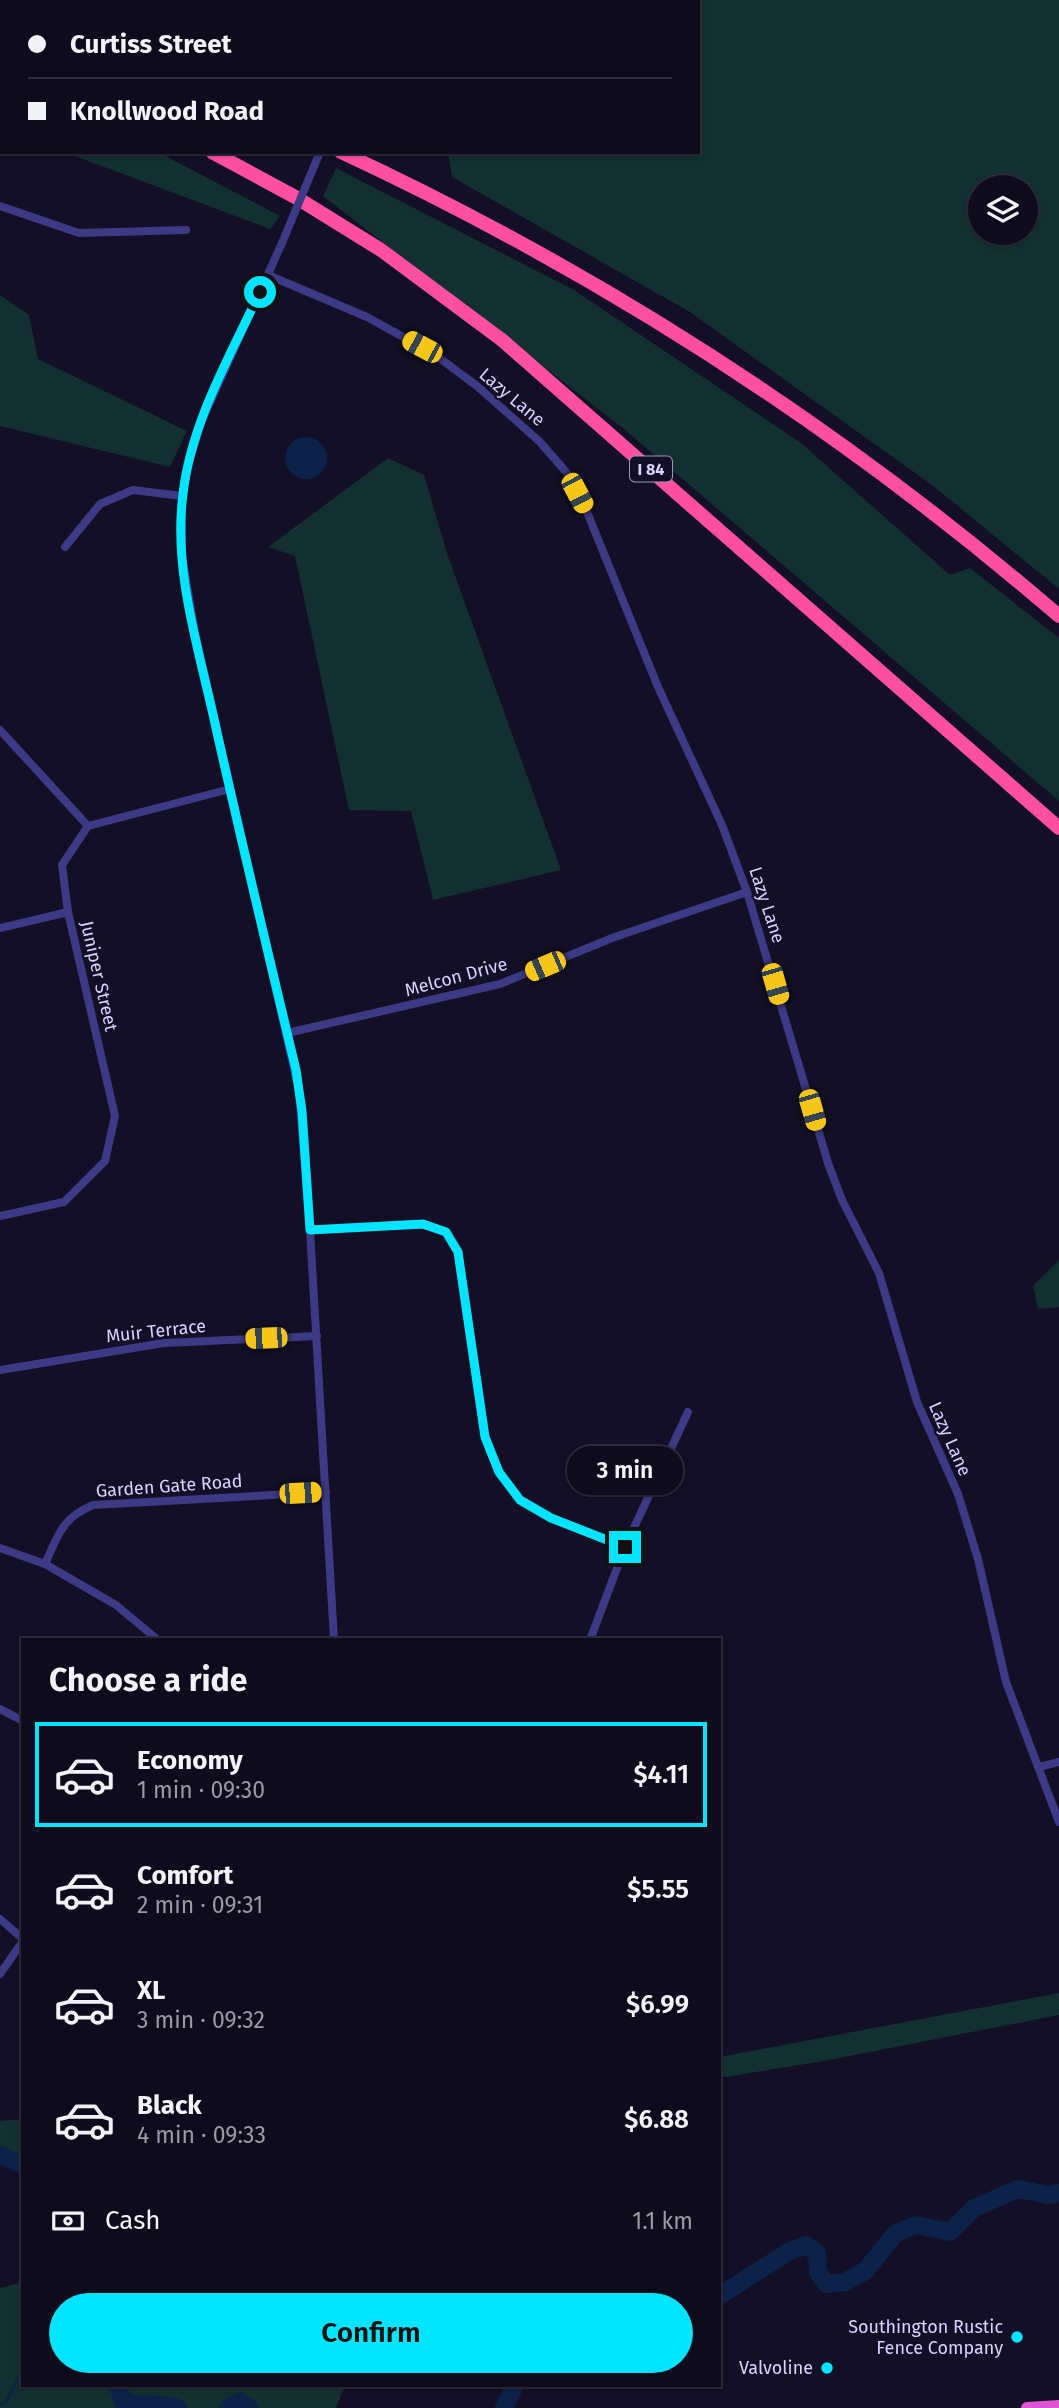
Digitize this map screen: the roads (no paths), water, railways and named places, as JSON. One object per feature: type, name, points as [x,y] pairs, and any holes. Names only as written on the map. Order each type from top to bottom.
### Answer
[{"type":"highway","name":"I 84","points":[[216,154],[297,198],[370,244],[423,279],[492,333],[553,383],[1059,828]]},
{"type":"highway","points":[[345,154],[456,208],[545,256],[666,327],[748,380],[884,475],[984,552],[1059,616]]},
{"type":"highway","points":[[1027,2408],[1059,2406]]},
{"type":"street","points":[[319,154],[194,441],[182,496],[181,529],[185,584],[299,1091],[317,1336],[334,1638]]},
{"type":"street","points":[[0,206],[79,233],[187,230]]},
{"type":"street","name":"Lazy Lane","points":[[268,275],[367,317],[434,354],[477,386],[539,440],[567,473],[587,512],[658,687],[722,825],[747,892],[828,1163],[842,1200],[879,1273],[917,1402],[958,1494],[978,1559],[1006,1682],[1059,1822]]},
{"type":"street","points":[[65,547],[100,504],[133,490],[182,496]]},
{"type":"street","points":[[0,730],[88,826],[230,789]]},
{"type":"street","name":"Juniper Street","points":[[0,1216],[64,1202],[105,1161],[115,1116],[68,912],[62,865],[88,826]]},
{"type":"street","name":"Melcon Drive","points":[[287,1033],[500,984],[612,938],[747,892]]},
{"type":"street","points":[[0,928],[68,912]]},
{"type":"street","points":[[310,1230],[423,1224],[446,1232],[458,1252],[485,1437],[499,1472],[520,1500],[551,1518],[625,1547]]},
{"type":"street","name":"Muir Terrace","points":[[0,1370],[164,1343],[317,1336]]},
{"type":"street","points":[[591,1638],[625,1547],[688,1412]]},
{"type":"street","name":"Garden Gate Road","points":[[45,1564],[62,1525],[76,1512],[93,1505],[326,1492]]},
{"type":"street","points":[[0,1548],[45,1564],[116,1605],[156,1638]]},
{"type":"street","points":[[0,1709],[21,1720]]},
{"type":"street","points":[[1039,1768],[1059,1762]]},
{"type":"street","points":[[0,1919],[21,1938]]},
{"type":"street","points":[[0,1975],[21,1943]]},
{"type":"water","points":[[306,437],[321,443],[327,458],[321,473],[306,479],[291,473],[285,458],[291,443]]},
{"type":"waterway","points":[[0,2155],[21,2164]]},
{"type":"waterway","points":[[721,2295],[788,2252],[806,2245],[817,2253],[818,2272],[826,2284],[845,2282],[865,2271],[896,2233],[916,2225],[950,2232],[974,2208],[1018,2189],[1048,2195],[1059,2193]]},
{"type":"waterway","points":[[0,2405],[6,2402],[21,2373]]},
{"type":"waterway","points":[[119,2387],[123,2402],[178,2408]]},
{"type":"waterway","points":[[504,2408],[514,2387]]},
{"type":"waterway","points":[[228,2408],[239,2402],[250,2408]]},
{"type":"place","name":"Southington Rustic Fence Company","points":[[1017,2337]]},
{"type":"place","name":"Valvoline","points":[[827,2368]]}]
